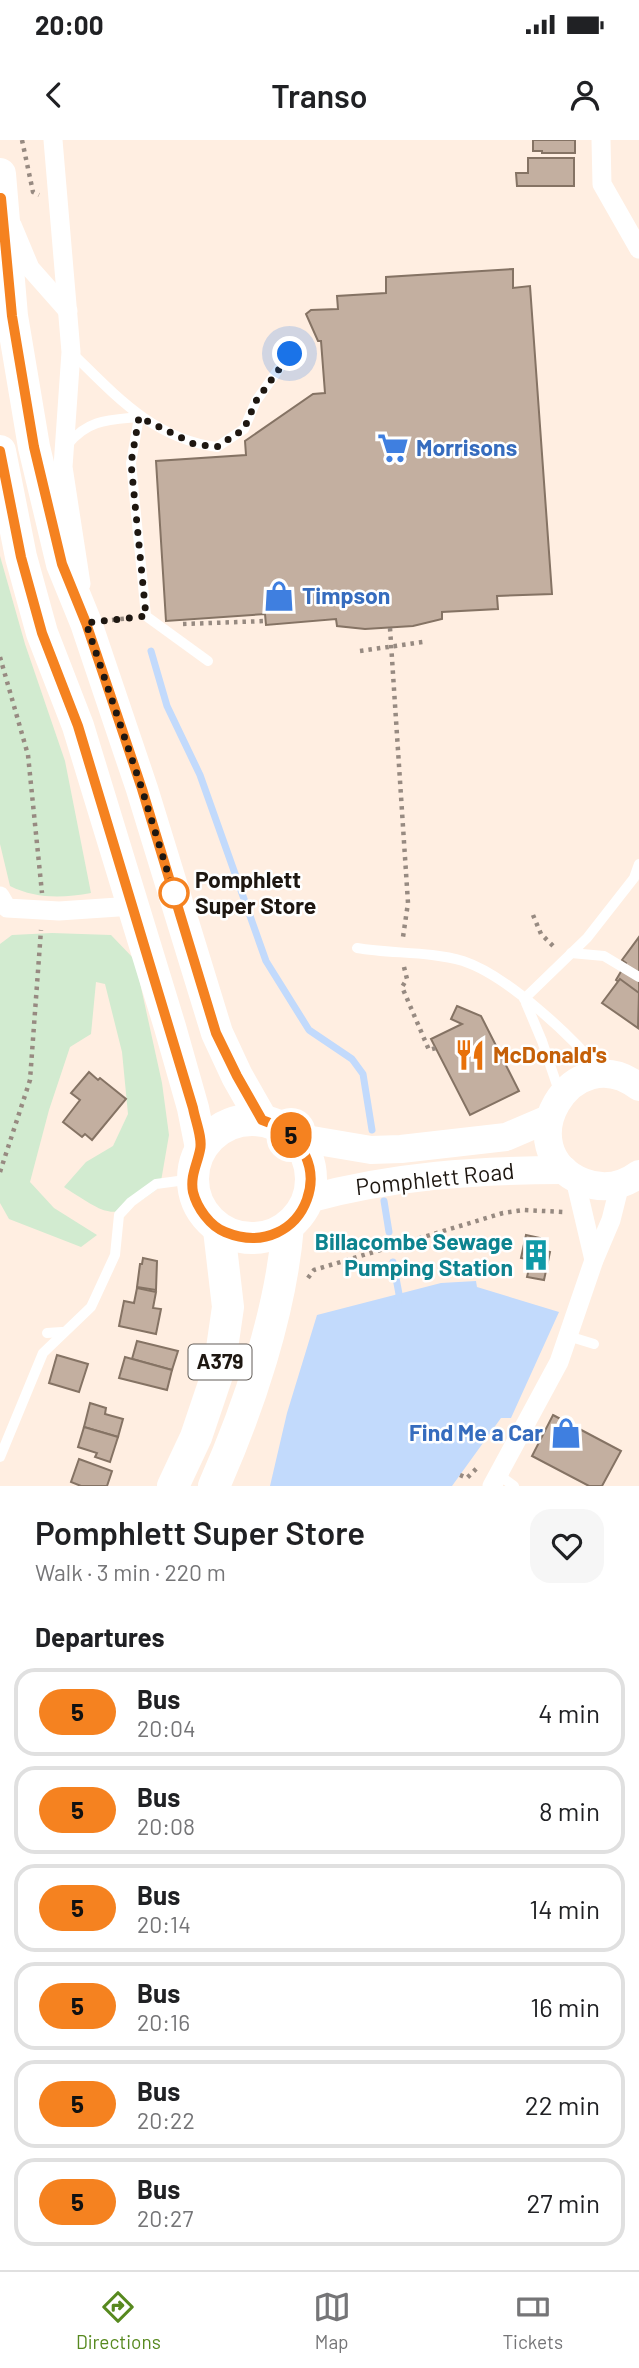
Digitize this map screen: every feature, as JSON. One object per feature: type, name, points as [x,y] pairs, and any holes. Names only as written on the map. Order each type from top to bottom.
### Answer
[{"type":"main road","points":[[1,186],[12,316],[34,447],[62,564],[86,623],[142,789],[216,1033],[262,1120]]},
{"type":"main road","points":[[0,451],[21,557],[42,633],[78,726],[177,1052],[201,1148]]},
{"type":"main road","points":[[262,1120],[279,1126],[294,1137],[306,1155],[312,1177],[308,1199],[300,1214],[281,1231],[261,1238],[239,1238],[219,1230],[203,1213],[193,1192],[193,1169],[201,1148],[217,1130],[238,1121],[262,1120]]},
{"type":"main road","name":"A379","points":[[214,1486],[233,1442],[271,1322],[285,1264],[288,1226]]},
{"type":"main road","name":"A379","points":[[173,1486],[196,1437],[219,1369],[228,1307],[219,1230]]},
{"type":"street","points":[[53,140],[71,352],[63,467],[86,623]]},
{"type":"street","points":[[601,140],[602,184],[639,248]]},
{"type":"street","points":[[1,186],[30,268],[68,311]]},
{"type":"street","points":[[0,895],[7,908],[59,911],[133,906]]},
{"type":"street","points":[[602,1074],[620,1076],[638,1085]]},
{"type":"street","name":"Pomphlett Road","points":[[294,1137],[371,1150],[506,1137],[554,1107],[572,1084],[586,1077],[602,1074]]},
{"type":"street","points":[[554,1107],[548,1138],[553,1155],[569,1175],[583,1213],[594,1260]]},
{"type":"street","name":"Pomphlett Road","points":[[308,1199],[383,1181],[503,1170],[569,1175],[589,1185],[604,1187],[632,1180]]},
{"type":"street","points":[[502,1482],[559,1362],[594,1260],[632,1180]]},
{"type":"lane","points":[[71,352],[139,417],[194,444],[217,447],[244,429],[256,401],[290,354]]},
{"type":"lane","points":[[65,448],[79,431],[102,420],[139,417]]},
{"type":"lane","points":[[139,417],[131,463],[146,616],[208,661]]},
{"type":"lane","points":[[524,999],[587,938],[634,878],[639,864]]},
{"type":"lane","points":[[357,948],[464,961],[490,973],[581,1049],[602,1074]]},
{"type":"lane","points":[[568,956],[604,956],[639,977]]},
{"type":"lane","points":[[524,999],[542,1041],[554,1107]]},
{"type":"lane","points":[[0,1457],[43,1353],[91,1307],[116,1255],[120,1215],[156,1184],[193,1179]]},
{"type":"lane","points":[[47,1333],[62,1332]]},
{"type":"lane","points":[[568,1336],[594,1344]]},
{"type":"path","points":[[86,623],[146,616],[161,617],[173,624],[266,621]]},
{"type":"path","points":[[390,628],[408,903],[401,954],[407,979],[402,987],[429,1050],[436,1048]]},
{"type":"path","points":[[360,651],[423,642]]},
{"type":"path","points":[[0,657],[28,755],[42,889]]},
{"type":"path","points":[[533,915],[541,934],[568,956]]},
{"type":"path","points":[[0,1172],[30,1080],[41,936]]},
{"type":"path","points":[[314,1270],[503,1213],[524,1210],[583,1213]]},
{"type":"green space","points":[[0,556],[25,644],[65,761],[91,893],[50,896],[10,886],[0,844]]},
{"type":"green space","points":[[12,935],[111,935],[135,960],[162,1083],[169,1135],[160,1187],[122,1211],[103,1210],[64,1187],[86,1162],[113,1146],[128,1114],[122,1052],[105,984],[96,982],[91,1034],[70,1047],[49,1110],[30,1182],[54,1208],[97,1235],[81,1247],[9,1219],[0,1203],[0,944]]},
{"type":"water","points":[[476,1281],[477,1287],[559,1312],[511,1418],[501,1418],[452,1486],[270,1486],[287,1413],[317,1315],[441,1283]]},
{"type":"building","points":[[533,140],[575,140],[575,153],[533,151]]},
{"type":"building","points":[[528,158],[574,158],[574,186],[517,186],[516,173],[528,173]]},
{"type":"building","name":"Morrisons","points":[[513,269],[513,288],[530,286],[552,594],[497,596],[498,609],[442,612],[442,619],[413,626],[365,629],[337,626],[336,619],[266,625],[265,614],[166,621],[156,461],[246,455],[245,441],[313,394],[325,393],[321,341],[318,341],[306,314],[311,310],[338,309],[337,296],[386,293],[386,277]]},
{"type":"building","points":[[639,937],[639,997],[616,980],[626,963],[622,960]]},
{"type":"building","points":[[620,979],[639,993],[638,1028],[602,1003]]},
{"type":"building","name":"McDonald's","points":[[457,1006],[481,1016],[519,1091],[470,1115],[431,1039],[462,1024],[451,1019]]},
{"type":"building","points":[[89,1072],[126,1099],[92,1140],[85,1134],[82,1137],[63,1122],[80,1100],[71,1093]]},
{"type":"building","name":"Billacombe Sewage Pumping Station","points":[[526,1235],[540,1238],[538,1249],[550,1252],[544,1280],[527,1277],[531,1260],[521,1258]]},
{"type":"building","points":[[143,1258],[157,1261],[156,1290],[137,1287]]},
{"type":"building","points":[[137,1288],[156,1292],[153,1308],[161,1309],[156,1334],[119,1326],[124,1301],[134,1303]]},
{"type":"building","points":[[137,1341],[178,1351],[172,1370],[132,1359]]},
{"type":"building","points":[[57,1355],[88,1364],[79,1392],[49,1383]]},
{"type":"building","points":[[125,1357],[172,1370],[167,1390],[119,1378]]},
{"type":"building","points":[[90,1403],[106,1408],[105,1414],[123,1419],[118,1437],[84,1427]]},
{"type":"building","name":"Find Me a Car","points":[[553,1415],[621,1451],[602,1486],[589,1486],[532,1456]]},
{"type":"building","points":[[84,1427],[118,1437],[110,1462],[95,1457],[97,1453],[78,1447]]},
{"type":"building","points":[[79,1459],[112,1471],[107,1486],[81,1486],[71,1482]]},
{"type":"waterway","points":[[151,651],[167,706],[200,775],[266,961],[309,1030],[352,1059],[363,1074],[372,1130]]},
{"type":"waterway","points":[[384,1201],[389,1232]]},
{"type":"waterway","points":[[393,1262],[398,1302]]},
{"type":"bus line","name":"5","points":[[0,451],[21,557],[42,633],[78,726],[193,1108],[201,1148],[193,1169],[193,1192],[203,1213],[219,1230],[239,1238],[261,1238],[281,1231],[300,1214],[308,1199],[312,1177],[306,1155],[294,1137],[279,1126],[262,1120],[216,1033],[142,789],[86,623],[62,564],[34,447],[12,316],[1,198]]},
{"type":"place","name":"Morrisons","points":[[393,448]]},
{"type":"place","name":"Timpson","points":[[279,596]]},
{"type":"place","name":"Pomphlett Super Store","points":[[174,893]]},
{"type":"place","name":"McDonald's","points":[[470,1055]]},
{"type":"place","name":"Billacombe Sewage Pumping Station","points":[[536,1255]]},
{"type":"place","name":"Find Me a Car","points":[[566,1433]]},
{"type":"route","points":[[174,893],[86,623],[146,616],[131,463],[139,417],[194,444],[217,447],[244,429],[256,401],[290,354]]}]
